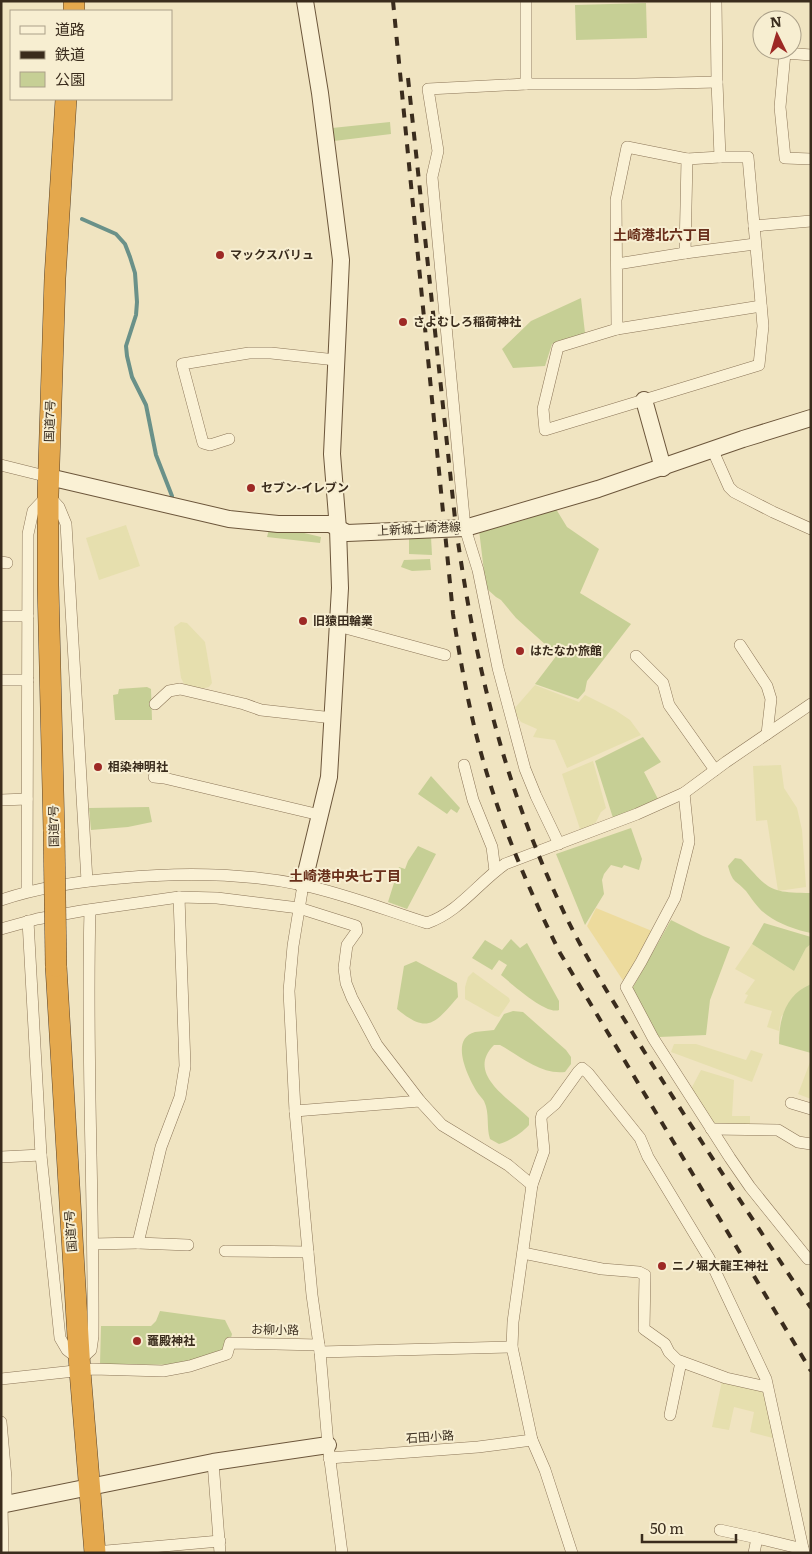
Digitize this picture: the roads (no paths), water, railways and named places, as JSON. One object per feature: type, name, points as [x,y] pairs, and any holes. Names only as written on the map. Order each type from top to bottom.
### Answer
[{"type":"highway","name":"国道7号","points":[[66,100],[55,278],[48,486],[48,585],[56,966],[80,1365],[95,1552]]},
{"type":"street","points":[[305,1],[320,93],[341,260],[332,454],[338,528],[340,588],[329,777],[303,885],[293,946],[289,991],[295,1111],[308,1252],[320,1349],[328,1452],[342,1553]]},
{"type":"street","points":[[526,1],[526,84]]},
{"type":"street","points":[[716,1],[720,157]]},
{"type":"street","points":[[811,55],[785,53],[780,107],[785,158],[811,159]]},
{"type":"street","points":[[559,844],[525,768],[498,668],[478,570],[465,528],[432,177],[438,151],[428,89],[526,84],[717,82]]},
{"type":"street","points":[[617,329],[616,200],[627,147],[687,160],[748,157],[763,326],[759,365],[544,430],[543,409],[558,346],[617,329],[761,306]]},
{"type":"street","points":[[685,253],[687,160]]},
{"type":"street","points":[[754,226],[811,221]]},
{"type":"street","points":[[616,264],[756,244]]},
{"type":"street","points":[[230,439],[210,445],[202,443],[182,364],[249,353],[271,353],[336,360]]},
{"type":"street","points":[[644,400],[663,468]]},
{"type":"street","name":"上新城土崎港線","points":[[48,486],[229,519],[278,524],[330,524],[347,532],[465,528],[598,489],[713,451],[743,439],[811,418]]},
{"type":"street","points":[[713,451],[729,486],[734,492],[811,529]]},
{"type":"street","points":[[1,465],[48,486],[66,524],[87,881]]},
{"type":"street","points":[[27,891],[28,534],[33,511],[48,486]]},
{"type":"street","points":[[1,616],[28,616]]},
{"type":"street","points":[[338,626],[445,655]]},
{"type":"street","points":[[740,645],[767,686],[771,699],[767,734]]},
{"type":"street","points":[[636,656],[663,683],[669,705],[715,770]]},
{"type":"street","points":[[1,680],[28,680]]},
{"type":"street","points":[[155,704],[169,691],[180,689],[244,704],[261,710],[333,718]]},
{"type":"street","points":[[1,900],[27,891],[87,881],[176,874],[224,875],[303,885],[426,924],[459,905],[505,864],[637,814],[684,793],[810,706]]},
{"type":"street","points":[[464,765],[472,800],[492,847],[495,871]]},
{"type":"street","points":[[154,777],[320,815]]},
{"type":"street","points":[[684,793],[689,842],[675,898],[626,987],[653,1038],[711,1129],[750,1187],[810,1261]]},
{"type":"street","points":[[1,800],[27,799]]},
{"type":"street","points":[[138,1243],[161,1147],[180,1097],[185,1066],[179,897]]},
{"type":"street","points":[[1,929],[28,921],[179,897],[217,898],[299,908],[356,926],[358,931],[347,945],[344,968],[346,984],[377,1045],[420,1101],[442,1125],[508,1165],[532,1185]]},
{"type":"street","points":[[1,1379],[80,1365],[91,1350],[93,1336],[93,1244],[88,980],[90,910]]},
{"type":"street","points":[[28,921],[41,1155],[60,1338],[67,1350],[80,1365]]},
{"type":"street","points":[[572,1553],[545,1470],[532,1440],[512,1348],[513,1322],[532,1185],[544,1151],[542,1115],[556,1104],[582,1068],[640,1138],[648,1157],[709,1258],[766,1379],[804,1551],[720,1530]]},
{"type":"street","points":[[295,1111],[420,1101]]},
{"type":"street","points":[[792,1103],[811,1109]]},
{"type":"street","points":[[711,1129],[778,1130],[798,1142],[811,1144]]},
{"type":"street","points":[[1,1157],[41,1155]]},
{"type":"street","points":[[93,1244],[188,1245]]},
{"type":"street","points":[[225,1251],[308,1252]]},
{"type":"street","points":[[523,1252],[602,1269],[639,1272],[645,1275],[644,1329],[665,1344],[669,1352],[677,1360],[726,1378],[768,1386]]},
{"type":"street","name":"お柳小路","points":[[80,1365],[93,1369],[162,1371],[190,1366],[227,1354],[230,1343],[320,1349],[512,1348]]},
{"type":"street","points":[[670,1415],[681,1362]]},
{"type":"street","points":[[1,1422],[6,1478],[3,1505],[4,1553]]},
{"type":"street","name":"石田小路","points":[[328,1452],[469,1448],[532,1440]]},
{"type":"street","points":[[3,1505],[213,1462],[328,1452]]},
{"type":"street","points":[[95,1552],[220,1547],[213,1462]]},
{"type":"street","points":[[754,1553],[757,1538]]},
{"type":"waterway","points":[[82,219],[116,234],[125,244],[130,257],[135,273],[137,302],[136,315],[126,346],[127,356],[132,377],[146,405],[156,455],[172,496]]},
{"type":"railway","points":[[393,1],[453,614],[472,716],[491,788],[523,872],[560,953],[811,1371]]},
{"type":"railway","points":[[408,78],[456,528],[463,576],[471,622],[492,714],[519,804],[555,893],[575,935],[598,976],[687,1119],[811,1308]]},
{"type":"place","name":"マックスバリュ","points":[[220,255]]},
{"type":"place","name":"さよむしろ稲荷神社","points":[[403,322]]},
{"type":"place","name":"セブン-イレブン","points":[[251,488]]},
{"type":"place","name":"旧猿田輪業","points":[[303,621]]},
{"type":"place","name":"はたなか旅館","points":[[520,651]]},
{"type":"place","name":"相染神明社","points":[[98,767]]},
{"type":"place","name":"ニノ堀大龍王神社","points":[[662,1266]]},
{"type":"place","name":"竈殿神社","points":[[137,1341]]},
{"type":"district","name":"土崎港北六丁目","points":[[662,235]]},
{"type":"district","name":"土崎港中央七丁目","points":[[345,876]]}]
